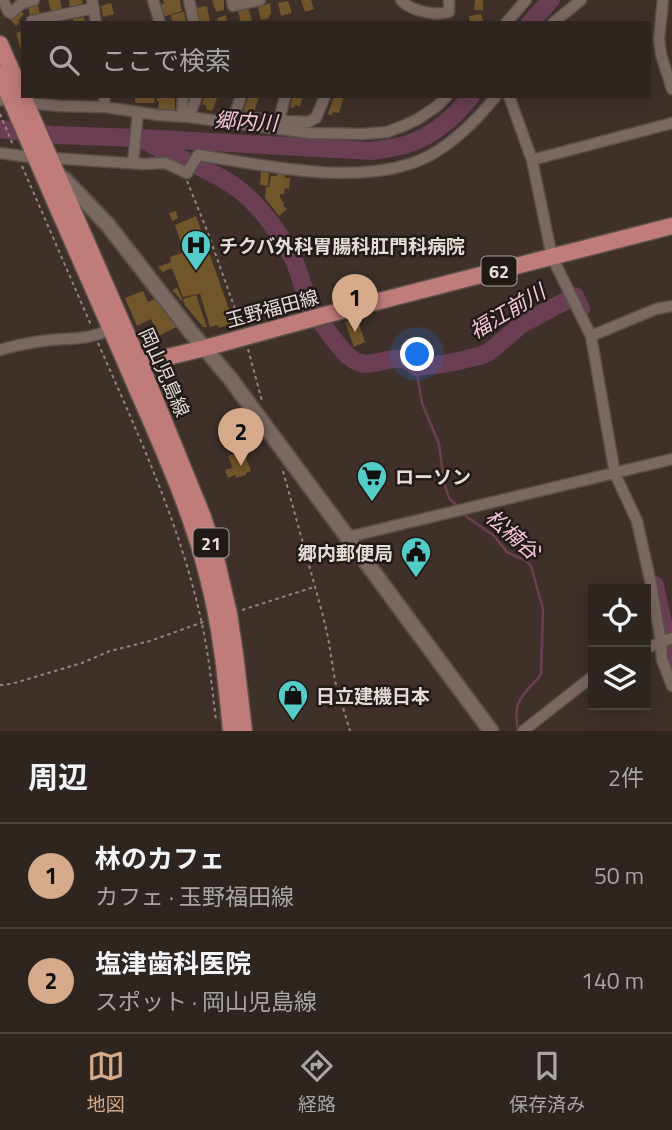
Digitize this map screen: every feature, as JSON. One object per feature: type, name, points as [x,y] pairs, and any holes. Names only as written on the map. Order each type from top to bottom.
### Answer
[{"type":"main road","name":"岡山児島線","points":[[0,44],[13,106]]},
{"type":"main road","name":"岡山児島線","points":[[0,74],[34,155],[103,295],[134,367],[189,513],[207,572],[216,618],[231,731]]},
{"type":"main road","name":"岡山児島線","points":[[34,155],[58,175],[82,230],[103,295],[103,333],[134,367]]},
{"type":"main road","name":"玉野福田線","points":[[134,367],[246,340],[319,317],[672,226]]},
{"type":"main road","name":"岡山児島線","points":[[216,618],[236,654],[244,731]]},
{"type":"street","points":[[3,0],[11,13],[21,4],[34,0]]},
{"type":"street","points":[[153,0],[159,21]]},
{"type":"street","points":[[189,0],[194,21]]},
{"type":"street","points":[[232,0],[233,6],[260,0]]},
{"type":"street","points":[[401,0],[407,7],[441,14],[449,12],[449,0]]},
{"type":"street","points":[[508,21],[526,0]]},
{"type":"street","points":[[555,21],[580,0]]},
{"type":"street","points":[[663,0],[659,39],[672,89]]},
{"type":"street","points":[[32,21],[93,4]]},
{"type":"street","points":[[184,98],[188,115]]},
{"type":"street","points":[[188,115],[196,98]]},
{"type":"street","points":[[232,120],[240,98]]},
{"type":"street","points":[[278,125],[285,98]]},
{"type":"street","points":[[278,125],[308,122],[316,118],[324,98]]},
{"type":"street","points":[[13,106],[105,102],[138,114],[188,115],[278,125],[310,133],[362,134],[387,131],[418,119],[445,98]]},
{"type":"street","points":[[0,153],[189,166],[198,155],[308,172],[363,172],[401,167],[428,156],[452,142],[478,119],[494,98]]},
{"type":"street","points":[[510,98],[532,160],[552,257],[591,335],[615,474],[636,522],[661,642],[662,660],[672,686]]},
{"type":"street","points":[[134,162],[138,114]]},
{"type":"street","points":[[532,160],[672,123]]},
{"type":"street","points":[[58,175],[108,225],[229,377],[491,731]]},
{"type":"street","points":[[82,230],[90,223],[108,225]]},
{"type":"street","points":[[591,335],[656,309],[672,306]]},
{"type":"street","points":[[0,350],[11,346],[88,338],[103,333]]},
{"type":"street","points":[[348,537],[672,459]]},
{"type":"street","points":[[648,647],[672,638]]},
{"type":"street","points":[[523,731],[588,680]]},
{"type":"path","points":[[13,106],[103,333],[186,563],[216,618],[209,660],[216,719]]},
{"type":"path","points":[[189,166],[208,233],[246,340],[265,408]]},
{"type":"path","points":[[282,470],[315,587],[328,637],[335,681],[350,731]]},
{"type":"path","points":[[0,685],[82,663],[110,651],[150,641],[315,587]]},
{"type":"building","points":[[48,0],[60,0],[62,10],[52,13]]},
{"type":"building","points":[[69,0],[82,0],[83,3],[70,7]]},
{"type":"building","points":[[163,0],[180,0],[182,11],[163,17],[160,5],[164,4]]},
{"type":"building","points":[[212,0],[224,0],[224,10],[216,12]]},
{"type":"building","points":[[301,0],[311,0],[314,9],[305,12]]},
{"type":"building","points":[[475,0],[483,0],[483,10],[474,10]]},
{"type":"building","points":[[288,1],[292,13],[281,16],[278,3]]},
{"type":"building","points":[[37,2],[40,14],[30,16],[28,5]]},
{"type":"building","points":[[111,3],[114,14],[103,17],[101,6]]},
{"type":"building","points":[[270,3],[269,18],[261,20],[258,7]]},
{"type":"building","points":[[207,6],[210,21],[198,21],[196,8]]},
{"type":"building","points":[[248,8],[252,21],[240,21],[238,11]]},
{"type":"building","points":[[20,10],[24,14],[16,26],[10,19]]},
{"type":"building","points":[[184,12],[186,21],[172,21],[171,15]]},
{"type":"building","points":[[481,14],[483,21],[470,21],[469,16]]},
{"type":"building","points":[[226,15],[227,21],[218,21],[217,18]]},
{"type":"building","points":[[84,17],[85,21],[74,21]]},
{"type":"building","points":[[21,32],[21,50],[16,33]]},
{"type":"building","points":[[135,98],[155,98],[154,103],[135,103]]},
{"type":"building","points":[[157,98],[175,98],[175,111],[158,109]]},
{"type":"building","points":[[204,98],[217,98],[212,111],[202,104]]},
{"type":"building","points":[[248,98],[258,98],[254,112],[243,112]]},
{"type":"building","points":[[292,98],[302,98],[300,106],[290,107]]},
{"type":"building","points":[[333,98],[343,98],[339,113],[328,114]]},
{"type":"building","points":[[261,172],[269,173],[268,186],[260,185]]},
{"type":"building","points":[[278,173],[285,173],[285,178],[290,178],[289,189],[285,188],[284,194],[280,194],[283,206],[287,209],[279,216],[265,198],[266,188],[271,186],[271,176],[277,176]]},
{"type":"building","points":[[176,211],[178,218],[172,221],[169,213]]},
{"type":"building","points":[[196,216],[234,323],[219,328],[217,325],[210,327],[200,294],[203,293],[183,297],[172,268],[163,272],[158,267],[171,262],[170,257],[184,252],[175,225]]},
{"type":"building","points":[[177,288],[184,303],[172,290]]},
{"type":"building","points":[[143,291],[148,302],[156,299],[178,326],[159,336],[151,319],[137,326],[125,298]]},
{"type":"building","points":[[196,295],[207,327],[203,327],[184,304],[183,299]]},
{"type":"building","points":[[357,318],[365,342],[354,347],[345,322]]},
{"type":"building","points":[[243,450],[251,471],[246,475],[228,478],[225,470],[233,468],[228,456]]},
{"type":"waterway","name":"郷内川","points":[[532,21],[551,0]]},
{"type":"waterway","name":"郷内川","points":[[0,129],[53,135],[372,151],[405,145],[424,137],[450,119],[469,98]]},
{"type":"waterway","name":"福江前川","points":[[140,138],[221,178],[254,204],[270,222],[290,253],[316,315],[343,351],[356,361],[365,364],[399,359],[416,367],[480,356],[489,352],[522,324],[575,296],[581,309]]},
{"type":"waterway","name":"松楠谷","points":[[416,367],[422,403],[439,444],[444,482],[449,498],[457,506]]},
{"type":"waterway","name":"松楠谷","points":[[463,514],[494,536],[507,552],[531,566],[543,609],[541,674],[519,702],[518,731]]},
{"type":"waterway","name":"福江前川","points":[[655,585],[665,632],[667,659],[672,670]]},
{"type":"place","name":"チクバ外科胃腸科肛門科病院","points":[[196,272]]},
{"type":"place","name":"林のカフェ","points":[[355,332]]},
{"type":"place","name":"塩津歯科医院","points":[[241,466]]},
{"type":"place","name":"ローソン","points":[[372,503]]},
{"type":"place","name":"郷内郵便局","points":[[416,579]]},
{"type":"place","name":"日立建機日本","points":[[293,722]]}]
